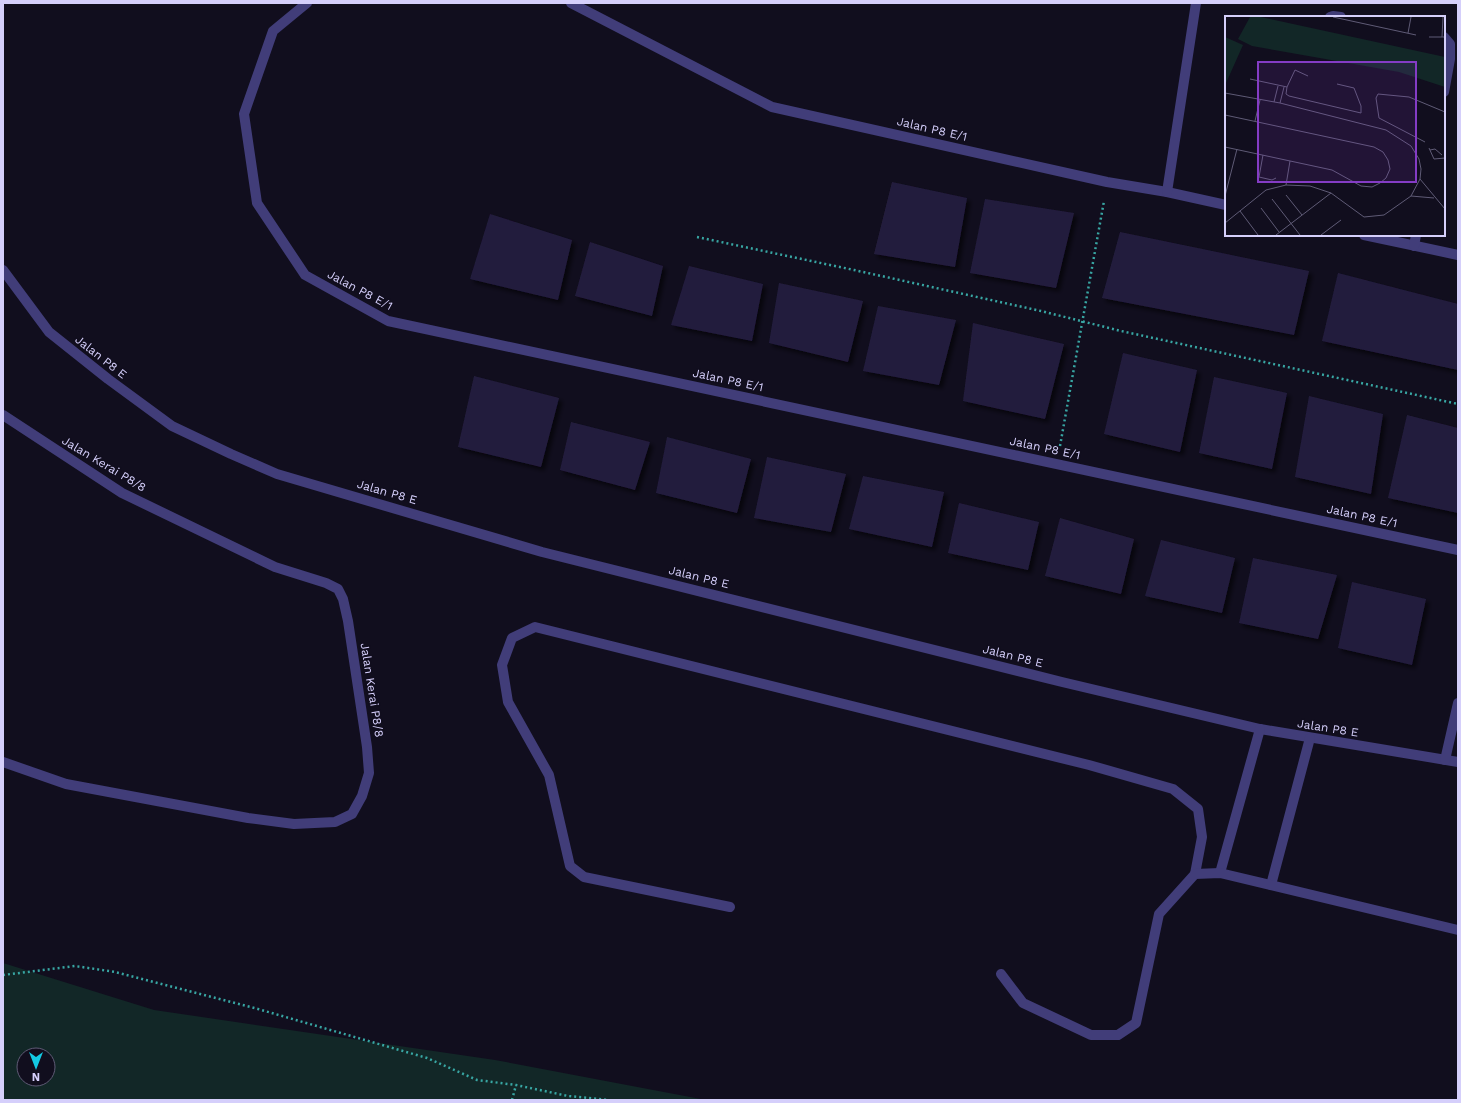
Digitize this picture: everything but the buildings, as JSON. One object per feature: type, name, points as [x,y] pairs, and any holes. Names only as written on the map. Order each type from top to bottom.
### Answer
[{"type":"street","name":"Jalan P8 E/1","points":[[307,3],[273,31],[244,114],[257,203],[305,275],[388,321],[1458,550]]},
{"type":"street","name":"Jalan P8 E/1","points":[[571,3],[772,107],[1107,182],[1167,192],[1225,205]]},
{"type":"street","points":[[1167,192],[1196,3]]},
{"type":"street","points":[[1445,38],[1450,44],[1450,59],[1445,86]]},
{"type":"street","points":[[1369,236],[1458,256]]},
{"type":"street","points":[[1414,246],[1416,236]]},
{"type":"street","name":"Jalan P8 E","points":[[3,270],[6,281],[49,332],[108,379],[172,426],[277,474],[542,552],[1062,682],[1260,730],[1458,762]]},
{"type":"street","name":"Jalan Kerai P8/8","points":[[3,415],[122,493],[275,567],[326,583],[338,589],[348,621],[367,747],[369,773],[362,796],[352,814],[335,822],[294,824],[248,818],[66,784],[3,762]]},
{"type":"street","points":[[730,907],[584,877],[570,866],[549,775],[508,702],[502,665],[512,638],[535,628],[1088,765],[1174,789],[1198,809],[1202,837],[1195,874],[1160,914],[1136,1023],[1118,1035],[1091,1035],[1024,1003],[1001,974]]},
{"type":"street","points":[[1445,760],[1458,703]]},
{"type":"street","points":[[1220,873],[1260,730]]},
{"type":"street","points":[[1271,884],[1310,738]]},
{"type":"street","points":[[1195,874],[1220,873],[1458,930]]},
{"type":"path","points":[[1056,464],[1107,182]]},
{"type":"path","points":[[697,237],[1041,311],[1129,333],[1458,404]]},
{"type":"path","points":[[3,975],[75,966],[115,972],[258,1009],[420,1056],[477,1080],[516,1084],[568,1096],[609,1100]]},
{"type":"path","points":[[512,1099],[516,1084]]},
{"type":"green space","points":[[3,963],[154,1010],[495,1060],[706,1100],[3,1100]]}]
